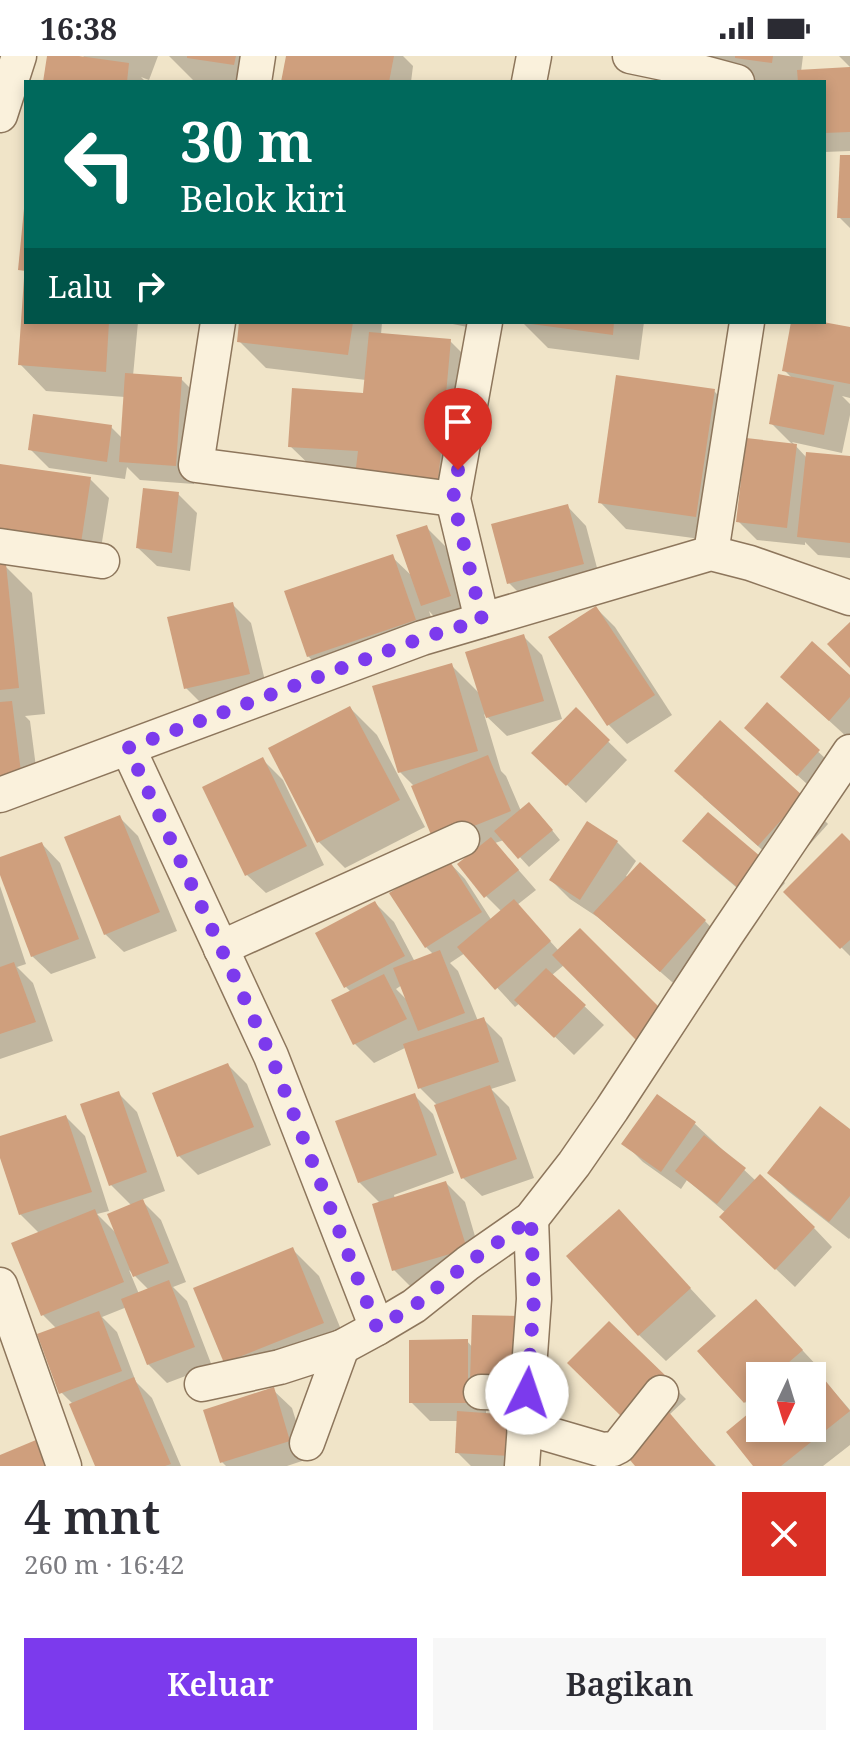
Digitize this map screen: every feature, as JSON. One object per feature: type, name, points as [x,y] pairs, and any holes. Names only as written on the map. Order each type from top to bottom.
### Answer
[{"type":"street","points":[[0,115],[19,56]]},
{"type":"street","points":[[254,80],[258,56]]},
{"type":"street","points":[[529,80],[534,56]]},
{"type":"street","points":[[630,56],[730,80]]},
{"type":"street","points":[[218,324],[196,465],[453,499]]},
{"type":"street","points":[[482,620],[453,499],[485,324]]},
{"type":"street","points":[[711,553],[747,324]]},
{"type":"street","points":[[0,546],[102,561]]},
{"type":"street","points":[[0,795],[422,638],[711,553],[750,563],[850,598]]},
{"type":"street","points":[[128,748],[271,1056],[377,1328]]},
{"type":"street","points":[[202,1384],[280,1367],[342,1347],[414,1306],[531,1219],[612,1109],[850,752]]},
{"type":"street","points":[[221,949],[462,839]]},
{"type":"street","points":[[522,1466],[534,1299],[531,1219]]},
{"type":"street","points":[[0,1285],[64,1466]]},
{"type":"street","points":[[307,1443],[342,1347]]},
{"type":"street","points":[[481,1392],[527,1393]]},
{"type":"street","points":[[524,1427],[603,1450],[613,1449],[619,1446],[661,1393]]},
{"type":"building","points":[[47,56],[79,56],[129,63],[127,80],[43,80]]},
{"type":"building","points":[[187,56],[236,56],[234,65]]},
{"type":"building","points":[[286,56],[394,56],[389,80],[281,80]]},
{"type":"building","points":[[735,56],[773,56],[772,63]]},
{"type":"building","points":[[850,67],[850,132],[826,133],[826,80],[798,80],[797,70]]},
{"type":"building","points":[[840,155],[850,155],[850,218],[837,218]]},
{"type":"building","points":[[24,209],[24,271],[18,270]]},
{"type":"building","points":[[24,278],[24,324],[109,324],[106,372],[18,365]]},
{"type":"building","points":[[826,323],[850,327],[850,384],[782,371],[791,324]]},
{"type":"building","points":[[239,324],[353,324],[348,355],[237,342]]},
{"type":"building","points":[[531,324],[614,324],[613,335]]},
{"type":"building","points":[[369,332],[451,339],[438,483],[355,476],[358,451],[288,447],[292,388],[363,393]]},
{"type":"building","points":[[125,373],[182,377],[176,466],[119,462]]},
{"type":"building","points":[[778,374],[834,385],[824,435],[769,424]]},
{"type":"building","points":[[616,375],[715,389],[696,517],[598,503]]},
{"type":"building","points":[[33,414],[112,425],[107,462],[28,450]]},
{"type":"building","points":[[746,438],[797,444],[787,528],[736,522]]},
{"type":"building","points":[[806,452],[850,456],[850,543],[797,537]]},
{"type":"building","points":[[0,464],[91,477],[81,543],[0,531]]},
{"type":"building","points":[[143,488],[179,492],[172,553],[136,548]]},
{"type":"building","points":[[568,504],[584,564],[507,584],[491,524]]},
{"type":"building","points":[[427,525],[451,596],[421,606],[396,535]]},
{"type":"building","points":[[393,554],[416,620],[307,657],[284,591]]},
{"type":"building","points":[[0,564],[6,564],[19,688],[0,690]]},
{"type":"building","points":[[233,602],[250,674],[184,689],[167,617]]},
{"type":"building","points":[[596,606],[655,695],[607,726],[548,637]]},
{"type":"building","points":[[850,622],[850,668],[827,644]]},
{"type":"building","points":[[524,634],[544,701],[486,718],[465,652]]},
{"type":"building","points":[[812,641],[850,675],[850,697],[829,721],[780,677]]},
{"type":"building","points":[[452,663],[478,751],[398,773],[372,686]]},
{"type":"building","points":[[12,701],[22,780],[0,783],[0,702]]},
{"type":"building","points":[[767,702],[820,750],[797,776],[744,728]]},
{"type":"building","points":[[350,706],[400,800],[317,843],[268,748]]},
{"type":"building","points":[[576,707],[610,740],[566,786],[531,753]]},
{"type":"building","points":[[720,720],[803,796],[758,846],[674,771]]},
{"type":"building","points":[[488,755],[511,811],[434,842],[411,786]]},
{"type":"building","points":[[263,757],[307,846],[245,876],[202,787]]},
{"type":"building","points":[[529,802],[553,830],[518,859],[494,831]]},
{"type":"building","points":[[708,812],[768,863],[743,892],[682,841]]},
{"type":"building","points":[[120,815],[160,912],[104,935],[64,837]]},
{"type":"building","points":[[587,821],[618,841],[580,900],[549,880]]},
{"type":"building","points":[[842,833],[850,841],[850,940],[840,949],[783,892]]},
{"type":"building","points":[[491,837],[519,870],[484,898],[457,864]]},
{"type":"building","points":[[42,842],[79,939],[31,957],[0,875],[0,857]]},
{"type":"building","points":[[447,857],[482,912],[425,948],[389,893]]},
{"type":"building","points":[[640,862],[706,920],[660,972],[593,913]]},
{"type":"building","points":[[514,899],[551,941],[495,990],[457,947]]},
{"type":"building","points":[[375,901],[405,956],[344,988],[315,933]]},
{"type":"building","points":[[580,928],[666,1014],[637,1041],[552,955]]},
{"type":"building","points":[[440,950],[465,1013],[418,1031],[393,968]]},
{"type":"building","points":[[14,962],[36,1022],[0,1034],[0,967]]},
{"type":"building","points":[[546,968],[586,1005],[554,1038],[514,1000]]},
{"type":"building","points":[[384,974],[407,1019],[353,1045],[331,1000]]},
{"type":"building","points":[[484,1017],[499,1062],[418,1089],[403,1044]]},
{"type":"building","points":[[228,1063],[254,1127],[177,1157],[152,1093]]},
{"type":"building","points":[[490,1085],[517,1159],[461,1179],[434,1105]]},
{"type":"building","points":[[119,1091],[147,1172],[109,1186],[80,1104]]},
{"type":"building","points":[[415,1093],[437,1155],[358,1183],[335,1121]]},
{"type":"building","points":[[657,1094],[696,1122],[661,1172],[621,1144]]},
{"type":"building","points":[[820,1106],[850,1129],[850,1196],[829,1222],[767,1173]]},
{"type":"building","points":[[66,1115],[92,1192],[19,1215],[0,1158],[0,1136]]},
{"type":"building","points":[[704,1135],[746,1168],[717,1204],[675,1171]]},
{"type":"building","points":[[760,1174],[815,1227],[775,1270],[719,1217]]},
{"type":"building","points":[[446,1181],[467,1249],[392,1271],[372,1204]]},
{"type":"building","points":[[143,1199],[169,1263],[133,1277],[107,1214]]},
{"type":"building","points":[[95,1209],[124,1282],[41,1316],[11,1243]]},
{"type":"building","points":[[619,1209],[691,1288],[638,1336],[566,1256]]},
{"type":"building","points":[[293,1247],[324,1323],[224,1363],[193,1288]]},
{"type":"building","points":[[169,1280],[195,1347],[147,1365],[121,1299]]},
{"type":"building","points":[[756,1299],[803,1350],[789,1362],[746,1362],[744,1403],[697,1351]]},
{"type":"building","points":[[99,1311],[122,1371],[59,1394],[37,1334]]},
{"type":"building","points":[[472,1315],[527,1316],[525,1384],[470,1382]]},
{"type":"building","points":[[609,1321],[669,1379],[626,1421],[567,1363]]},
{"type":"building","points":[[468,1339],[468,1403],[409,1403],[409,1340]]},
{"type":"building","points":[[134,1377],[171,1464],[95,1466],[69,1404]]},
{"type":"building","points":[[826,1381],[850,1411],[826,1430]]},
{"type":"building","points":[[274,1387],[290,1441],[220,1463],[203,1410]]},
{"type":"building","points":[[667,1410],[715,1466],[635,1466],[621,1449]]},
{"type":"building","points":[[457,1411],[514,1415],[512,1456],[455,1453]]},
{"type":"building","points":[[746,1416],[746,1442],[811,1442],[781,1466],[753,1466],[726,1432]]},
{"type":"building","points":[[36,1440],[46,1466],[0,1466],[0,1455]]},
{"type":"route","points":[[458,470],[453,499],[482,620],[422,638],[128,748],[271,1056],[377,1328],[414,1306],[531,1219],[534,1299],[527,1393]]}]
